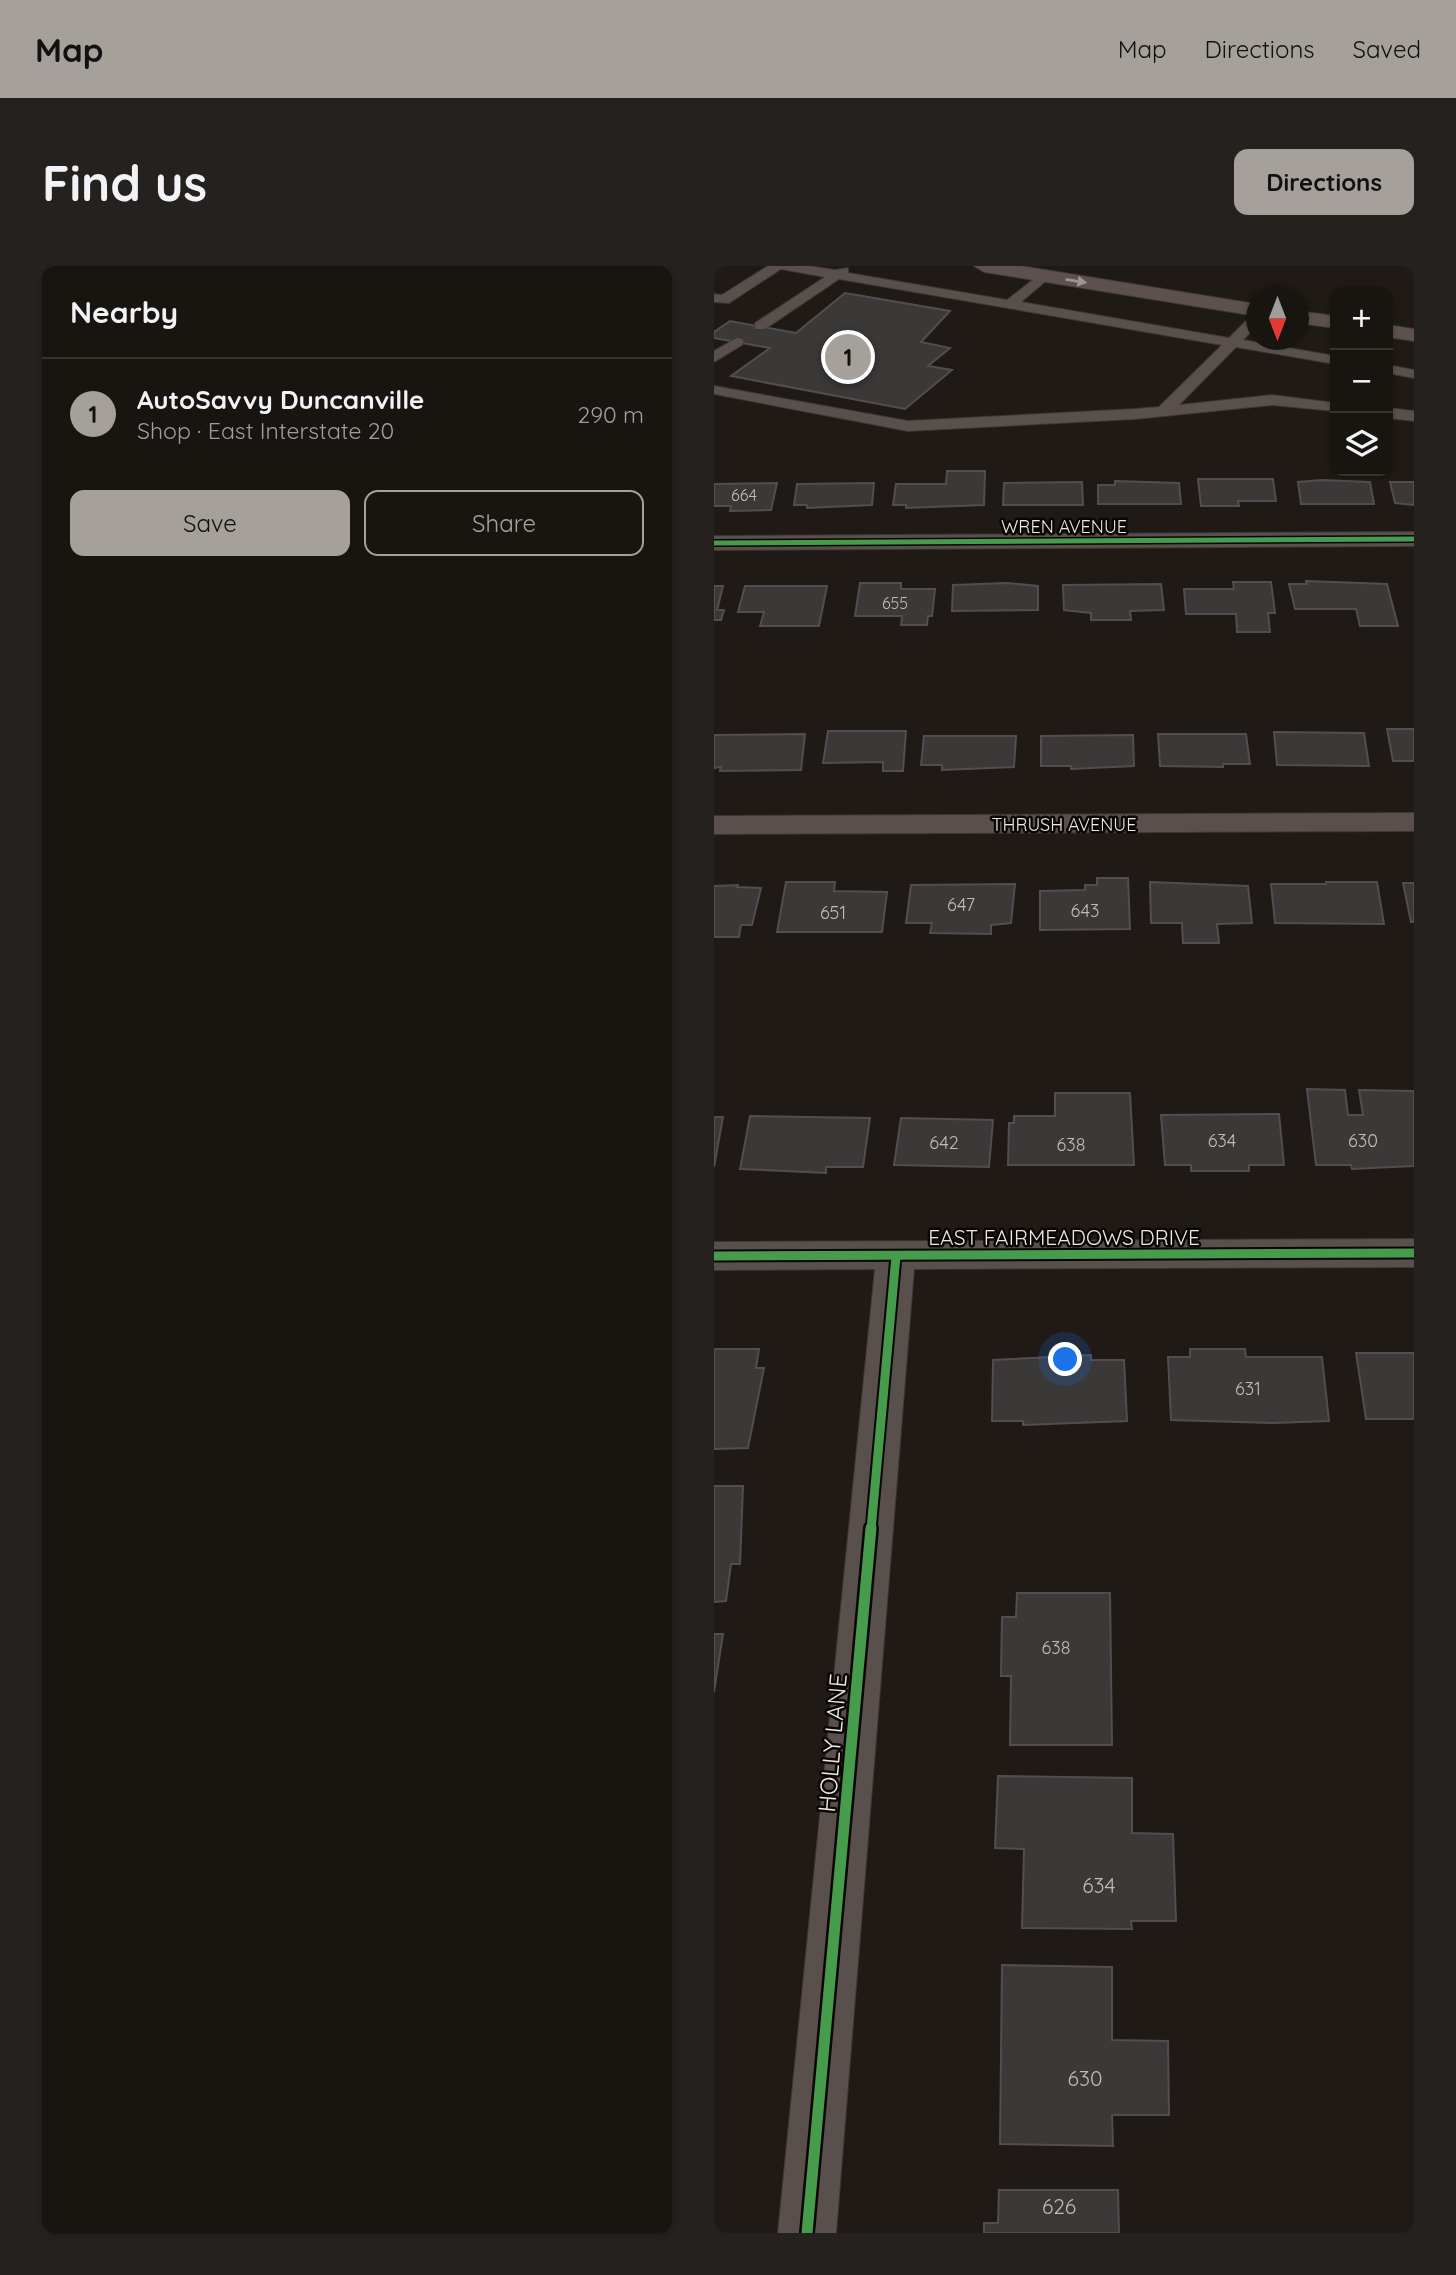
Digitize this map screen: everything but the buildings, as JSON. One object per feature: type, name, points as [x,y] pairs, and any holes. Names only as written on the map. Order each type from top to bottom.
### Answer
[{"type":"main road","points":[[984,266],[1246,308]]},
{"type":"main road","points":[[1309,318],[1330,321]]},
{"type":"main road","points":[[1393,332],[1414,335]]},
{"type":"street","name":"WREN AVENUE","points":[[714,543],[1414,539]]},
{"type":"street","name":"THRUSH AVENUE","points":[[714,825],[1414,822]]},
{"type":"street","name":"EAST FAIRMEADOWS DRIVE","points":[[714,1256],[1414,1253]]},
{"type":"street","name":"HOLLY LANE","points":[[807,2233],[896,1256]]},
{"type":"lane","points":[[718,302],[776,266]]},
{"type":"lane","points":[[785,266],[1330,359]]},
{"type":"lane","points":[[760,326],[852,266]]},
{"type":"lane","points":[[1010,304],[1043,276]]},
{"type":"lane","points":[[1164,411],[1246,329]]},
{"type":"lane","points":[[716,354],[737,342]]},
{"type":"lane","points":[[1393,370],[1414,374]]},
{"type":"lane","points":[[714,390],[908,426],[1164,411],[1272,400],[1330,406]]},
{"type":"lane","points":[[1393,414],[1414,416]]},
{"type":"cycle path","points":[[714,543],[1414,539]]},
{"type":"cycle path","points":[[714,1256],[1414,1253]]},
{"type":"cycle path","points":[[807,2233],[896,1256]]},
{"type":"place","name":"AutoSavvy Duncanville","points":[[848,357]]}]
